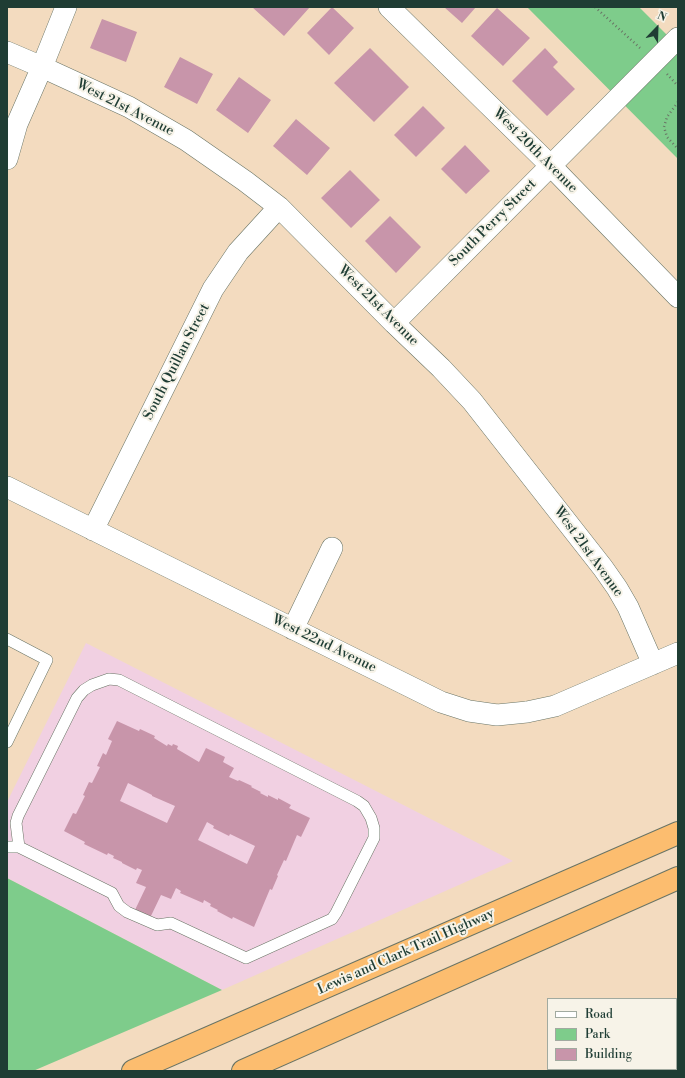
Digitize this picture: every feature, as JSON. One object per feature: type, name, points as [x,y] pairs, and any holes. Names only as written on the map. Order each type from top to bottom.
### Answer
[{"type":"highway","name":"Lewis and Clark Trail Highway","points":[[133,1071],[678,833]]},
{"type":"highway","points":[[243,1071],[678,878]]},
{"type":"street","points":[[7,159],[17,124],[66,7]]},
{"type":"street","name":"West 20th Avenue","points":[[389,7],[551,166],[678,297]]},
{"type":"street","name":"South Perry Street","points":[[394,323],[678,38]]},
{"type":"street","name":"West 21st Avenue","points":[[7,52],[129,107],[186,140],[245,181],[279,207],[394,323],[441,368],[472,401],[617,588],[628,607],[653,664]]},
{"type":"street","name":"South Quillan Street","points":[[94,530],[213,289],[238,252],[279,207]]},
{"type":"street","name":"West 22nd Avenue","points":[[7,487],[441,702],[469,711],[497,715],[527,712],[555,706],[678,653]]},
{"type":"street","points":[[293,629],[332,548]]},
{"type":"lane","points":[[7,639],[48,660],[7,742]]},
{"type":"lane","points":[[7,847],[19,847],[112,893],[119,906],[126,912],[157,925],[171,923],[246,958],[332,919],[374,838],[374,828],[371,818],[364,806],[357,801],[119,680],[109,679],[92,685],[84,690],[77,698],[18,816],[16,823],[19,847]]},
{"type":"path","points":[[595,7],[655,62],[678,86]]},
{"type":"path","points":[[678,102],[667,117],[664,127],[667,137],[678,149]]},
{"type":"shaded area","points":[[86,643],[513,861],[222,990],[7,878],[7,802]]},
{"type":"green space","points":[[527,7],[639,7],[678,46],[678,159]]},
{"type":"green space","points":[[7,878],[222,990],[33,1071],[7,1071]]},
{"type":"building","points":[[252,7],[310,7],[284,36]]},
{"type":"building","points":[[332,7],[354,28],[329,55],[307,33]]},
{"type":"building","points":[[444,7],[476,7],[462,23]]},
{"type":"building","points":[[497,8],[530,38],[503,66],[471,36]]},
{"type":"building","points":[[102,19],[137,32],[126,62],[90,48]]},
{"type":"building","points":[[370,48],[409,87],[374,122],[334,83]]},
{"type":"building","points":[[545,48],[558,62],[553,67],[575,89],[547,116],[512,81]]},
{"type":"building","points":[[180,57],[213,74],[197,104],[164,87]]},
{"type":"building","points":[[239,77],[271,100],[248,133],[216,110]]},
{"type":"building","points":[[423,106],[445,128],[416,157],[394,135]]},
{"type":"building","points":[[296,119],[330,148],[307,175],[273,146]]},
{"type":"building","points":[[465,145],[490,171],[466,194],[441,169]]},
{"type":"building","points":[[350,170],[380,200],[351,228],[321,198]]},
{"type":"building","points":[[390,216],[421,247],[396,273],[365,241]]},
{"type":"building","points":[[117,721],[139,731],[140,729],[155,736],[154,738],[167,746],[168,744],[172,746],[173,744],[178,746],[177,749],[199,762],[206,748],[225,757],[223,762],[234,768],[229,777],[252,786],[251,787],[268,797],[268,795],[278,800],[278,798],[291,805],[289,808],[310,818],[301,837],[297,835],[286,861],[284,860],[272,890],[270,889],[254,927],[233,917],[232,919],[217,911],[218,910],[210,906],[211,904],[204,900],[203,903],[180,893],[181,891],[176,888],[171,899],[161,895],[150,918],[135,910],[146,887],[136,883],[142,870],[137,868],[136,870],[113,858],[114,856],[108,853],[107,855],[84,844],[85,842],[64,831],[73,813],[76,814],[85,796],[83,795],[89,782],[92,783],[100,767],[97,766],[103,753],[106,755],[112,741],[108,739]],"holes":[[[128,783],[175,806],[167,823],[120,801]],[[207,822],[214,826],[213,828],[255,846],[247,864],[198,840]]]}]
